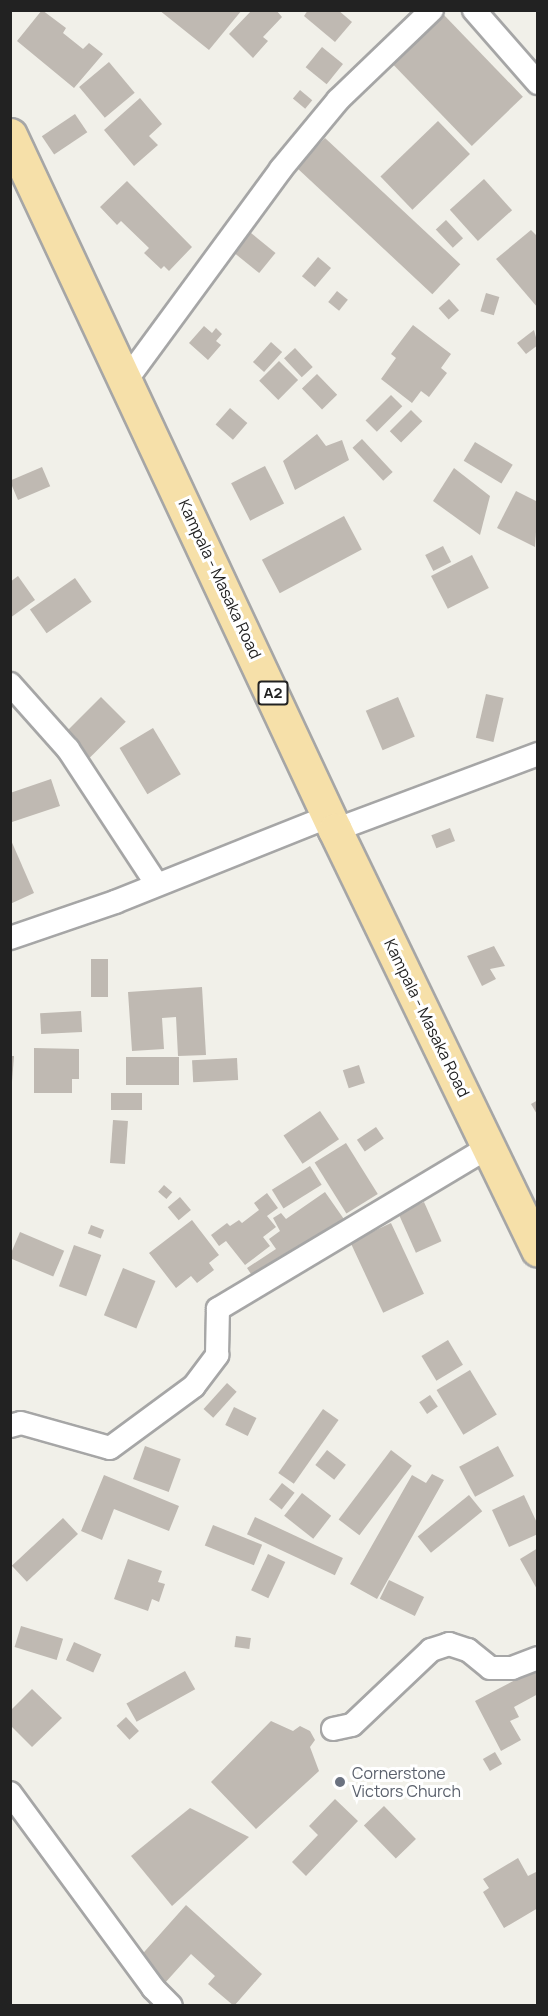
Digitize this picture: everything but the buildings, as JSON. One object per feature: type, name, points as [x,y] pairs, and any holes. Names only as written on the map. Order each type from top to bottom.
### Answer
[{"type":"main road","name":"Kampala - Masaka Road","points":[[10,135],[127,379],[333,823],[537,1250]]},
{"type":"street","points":[[127,379],[281,169],[338,100],[432,10]]},
{"type":"street","points":[[474,10],[537,82]]},
{"type":"street","points":[[10,684],[68,749],[156,883]]},
{"type":"street","points":[[10,938],[115,902],[156,883],[537,754]]},
{"type":"street","points":[[10,1426],[21,1423],[110,1448],[194,1386],[217,1355],[218,1309],[489,1147]]},
{"type":"street","points":[[333,1729],[352,1725],[431,1650],[450,1644],[468,1650],[490,1668],[512,1668],[537,1658]]},
{"type":"street","points":[[10,1793],[153,1988],[171,2006]]},
{"type":"place","name":"Cornerstone Victors Church","points":[[340,1782]]}]
